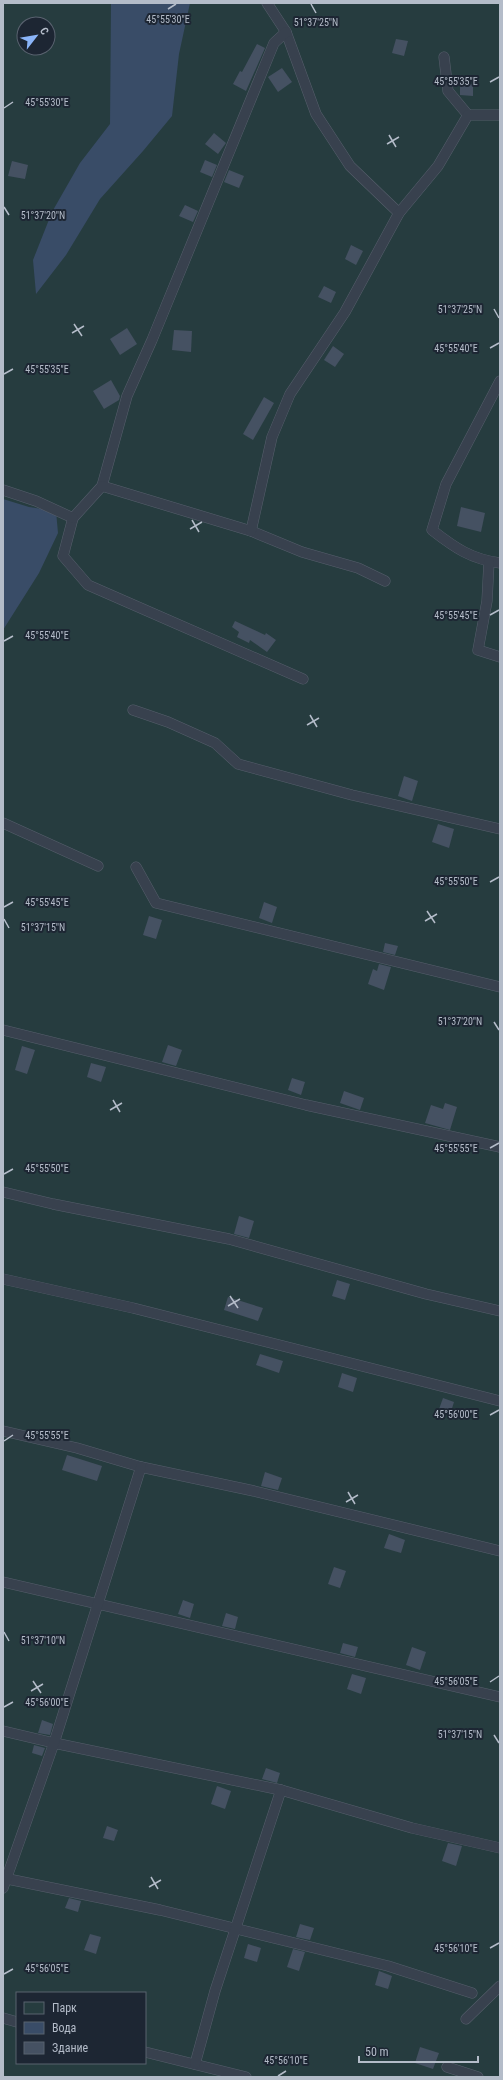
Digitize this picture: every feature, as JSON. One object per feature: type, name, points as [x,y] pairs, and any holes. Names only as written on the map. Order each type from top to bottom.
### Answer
[{"type":"lane","points":[[267,3],[286,32],[316,114],[350,166],[399,213]]},
{"type":"lane","points":[[286,32],[274,43],[152,340],[127,396],[102,486],[73,518],[63,556],[88,585],[303,679]]},
{"type":"lane","points":[[444,58],[448,90],[468,115]]},
{"type":"lane","points":[[251,531],[272,437],[290,394],[345,312],[399,213],[438,166],[468,115]]},
{"type":"lane","points":[[468,115],[500,115]]},
{"type":"lane","points":[[500,381],[446,484],[432,530],[457,550],[489,562],[500,563]]},
{"type":"lane","points":[[102,486],[251,531],[302,552],[358,568],[385,581]]},
{"type":"lane","points":[[3,490],[36,501],[73,518]]},
{"type":"lane","points":[[489,562],[487,602],[478,650],[500,657]]},
{"type":"lane","points":[[133,710],[168,722],[215,743],[238,764],[352,794],[500,829]]},
{"type":"lane","points":[[3,823],[98,866]]},
{"type":"lane","points":[[136,867],[156,902],[500,987]]},
{"type":"lane","points":[[3,1030],[306,1105],[500,1147]]},
{"type":"lane","points":[[3,1192],[53,1204],[229,1239],[426,1294],[500,1311]]},
{"type":"lane","points":[[3,1279],[133,1308],[500,1401]]},
{"type":"lane","points":[[3,1431],[77,1448],[141,1467],[254,1491],[500,1551]]},
{"type":"lane","points":[[141,1467],[54,1743],[4,1882],[160,1910],[388,1966],[472,1993]]},
{"type":"lane","points":[[3,1582],[500,1697]]},
{"type":"lane","points":[[3,1731],[281,1790],[412,1828],[500,1848]]},
{"type":"lane","points":[[195,2064],[215,1992],[237,1929],[281,1790]]},
{"type":"lane","points":[[466,2019],[500,1986]]},
{"type":"lane","points":[[3,2018],[16,2022]]},
{"type":"lane","points":[[146,2052],[246,2077]]},
{"type":"lane","points":[[447,2067],[478,2077]]},
{"type":"green space","points":[[3,3],[500,3],[500,2077],[3,2077]]},
{"type":"water","points":[[111,3],[190,3],[179,54],[172,116],[100,199],[66,255],[36,294],[33,260],[52,212],[80,163],[110,124]]},
{"type":"water","points":[[3,499],[29,507],[56,511],[58,533],[39,573],[3,630]]},
{"type":"building","points":[[396,39],[408,41],[404,56],[392,53]]},
{"type":"building","points":[[257,44],[265,48],[246,91],[233,84],[240,71],[242,72]]},
{"type":"building","points":[[282,68],[292,82],[278,92],[268,77]]},
{"type":"building","points":[[460,83],[473,84],[473,96],[460,95]]},
{"type":"building","points":[[214,133],[226,143],[218,154],[205,144]]},
{"type":"building","points":[[205,160],[217,165],[212,177],[200,172]]},
{"type":"building","points":[[12,161],[28,165],[25,179],[8,176]]},
{"type":"building","points":[[229,170],[244,176],[239,188],[224,182]]},
{"type":"building","points":[[185,205],[198,211],[193,222],[179,216]]},
{"type":"building","points":[[351,245],[363,251],[356,265],[345,259]]},
{"type":"building","points":[[324,286],[336,292],[331,303],[318,297]]},
{"type":"building","points":[[127,328],[137,344],[120,355],[110,339]]},
{"type":"building","points":[[174,330],[192,331],[191,352],[172,350]]},
{"type":"building","points":[[333,346],[344,354],[335,367],[324,360]]},
{"type":"building","points":[[111,380],[120,396],[119,400],[104,409],[93,391]]},
{"type":"building","points":[[264,397],[274,403],[253,440],[243,434]]},
{"type":"building","points":[[461,507],[485,513],[481,532],[457,526]]},
{"type":"building","points":[[235,621],[265,635],[266,633],[276,640],[267,652],[250,640],[249,643],[237,637],[239,632],[232,627]]},
{"type":"building","points":[[404,776],[418,781],[412,801],[398,796]]},
{"type":"building","points":[[438,824],[454,829],[449,848],[432,842]]},
{"type":"building","points":[[264,902],[277,907],[272,923],[259,918]]},
{"type":"building","points":[[149,916],[162,920],[156,939],[143,935]]},
{"type":"building","points":[[385,943],[398,946],[395,955],[383,952]]},
{"type":"building","points":[[379,964],[391,967],[384,990],[368,984],[373,969],[377,971]]},
{"type":"building","points":[[168,1045],[182,1050],[176,1066],[162,1062]]},
{"type":"building","points":[[22,1046],[35,1050],[27,1074],[15,1070]]},
{"type":"building","points":[[91,1063],[106,1067],[101,1082],[87,1077]]},
{"type":"building","points":[[292,1078],[305,1082],[301,1095],[288,1090]]},
{"type":"building","points":[[344,1091],[364,1098],[360,1110],[340,1103]]},
{"type":"building","points":[[445,1103],[457,1107],[450,1130],[425,1123],[431,1105],[443,1109]]},
{"type":"building","points":[[239,1216],[254,1221],[249,1238],[234,1234]]},
{"type":"building","points":[[337,1280],[350,1284],[345,1300],[332,1296]]},
{"type":"building","points":[[228,1297],[263,1308],[258,1321],[224,1310]]},
{"type":"building","points":[[260,1354],[283,1361],[279,1373],[256,1365]]},
{"type":"building","points":[[342,1373],[357,1378],[353,1392],[338,1387]]},
{"type":"building","points":[[443,1398],[454,1402],[450,1415],[438,1412]]},
{"type":"building","points":[[67,1455],[102,1466],[97,1481],[62,1470]]},
{"type":"building","points":[[265,1472],[282,1478],[278,1490],[261,1486]]},
{"type":"building","points":[[389,1534],[405,1540],[401,1553],[384,1548]]},
{"type":"building","points":[[334,1567],[346,1571],[340,1588],[328,1584]]},
{"type":"building","points":[[183,1600],[194,1604],[190,1618],[178,1614]]},
{"type":"building","points":[[226,1613],[238,1617],[235,1629],[222,1626]]},
{"type":"building","points":[[343,1643],[358,1647],[355,1657],[340,1653]]},
{"type":"building","points":[[412,1647],[426,1652],[420,1670],[406,1665]]},
{"type":"building","points":[[352,1674],[366,1678],[361,1694],[347,1689]]},
{"type":"building","points":[[42,1720],[53,1724],[50,1735],[38,1733]]},
{"type":"building","points":[[34,1745],[45,1748],[42,1756],[32,1753]]},
{"type":"building","points":[[266,1768],[280,1773],[277,1783],[262,1779]]},
{"type":"building","points":[[217,1786],[231,1791],[225,1809],[211,1804]]},
{"type":"building","points":[[107,1826],[118,1830],[114,1841],[103,1838]]},
{"type":"building","points":[[448,1843],[462,1846],[456,1866],[442,1861]]},
{"type":"building","points":[[69,1898],[81,1901],[78,1912],[65,1908]]},
{"type":"building","points":[[300,1924],[314,1928],[310,1940],[296,1937]]},
{"type":"building","points":[[90,1934],[101,1937],[96,1954],[84,1950]]},
{"type":"building","points":[[248,1944],[261,1948],[257,1962],[244,1958]]},
{"type":"building","points":[[293,1949],[305,1952],[299,1971],[287,1967]]},
{"type":"building","points":[[379,1971],[392,1976],[388,1989],[375,1985]]},
{"type":"building","points":[[420,2047],[439,2053],[433,2069],[415,2063]]}]
